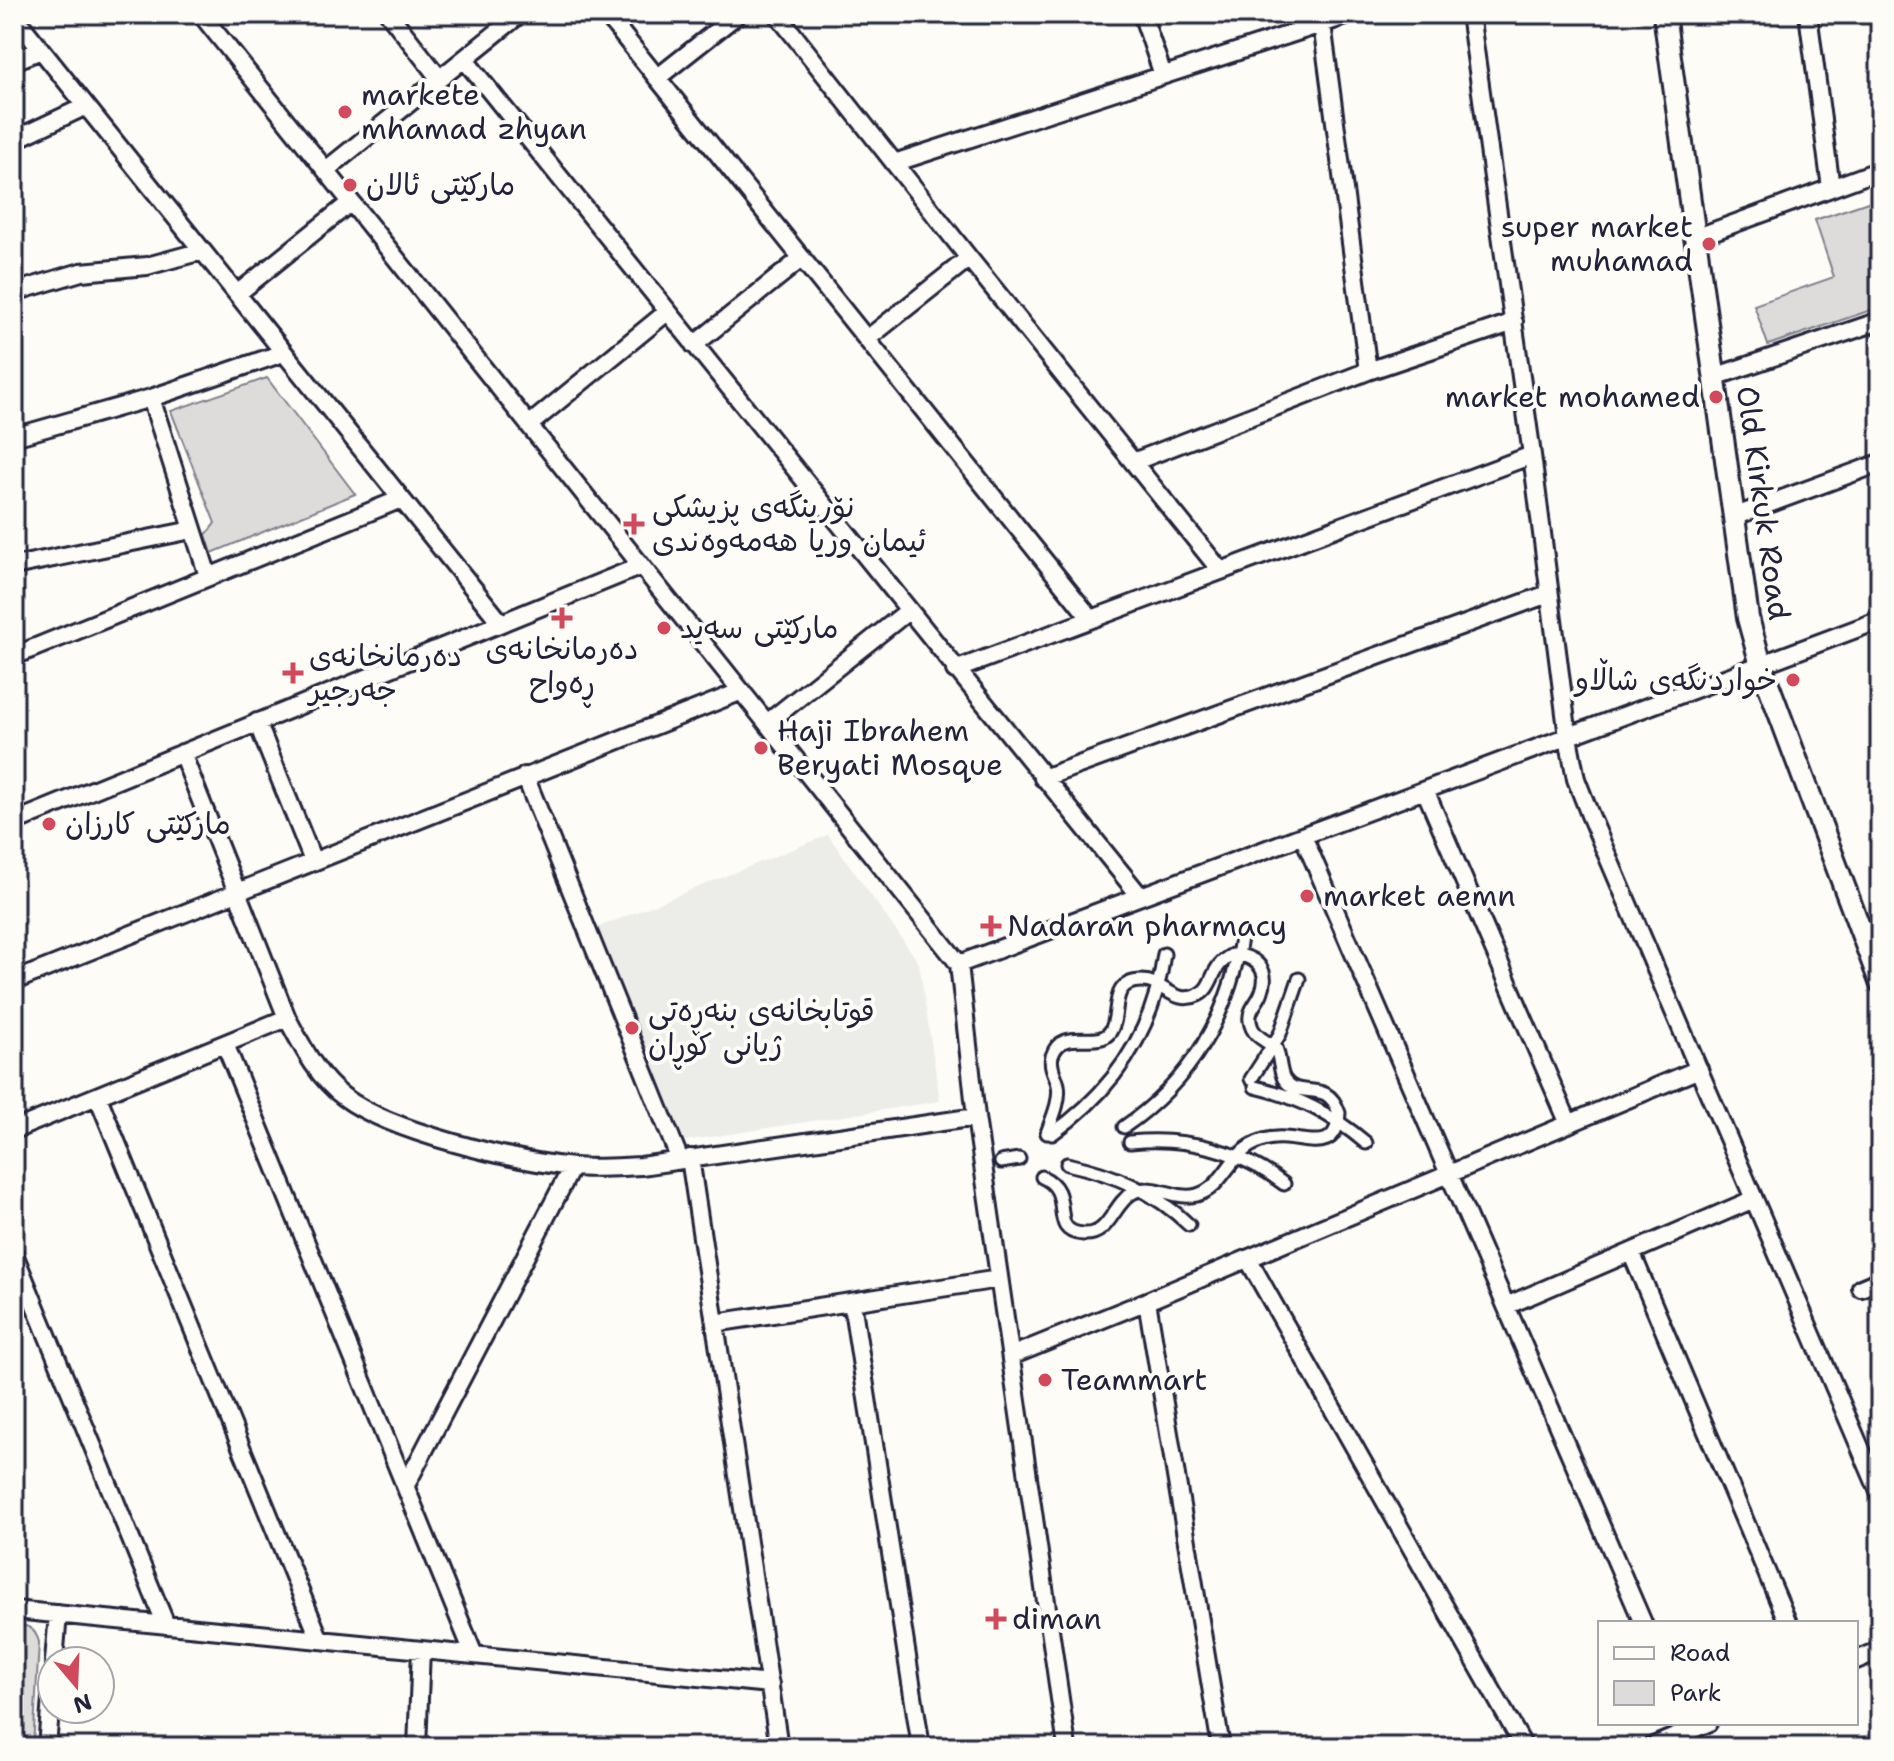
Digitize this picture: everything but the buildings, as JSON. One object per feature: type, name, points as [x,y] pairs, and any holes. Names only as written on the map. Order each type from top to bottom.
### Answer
[{"type":"street","points":[[201,14],[959,964],[976,1117],[1067,1747]]},
{"type":"street","points":[[389,14],[439,78]]},
{"type":"street","points":[[326,170],[520,14]]},
{"type":"street","points":[[606,14],[1091,619]]},
{"type":"street","points":[[657,78],[738,14]]},
{"type":"street","points":[[777,14],[1220,570]]},
{"type":"street","points":[[1142,14],[1163,75]]},
{"type":"street","points":[[1296,14],[1298,31]]},
{"type":"street","points":[[894,163],[1352,14]]},
{"type":"street","points":[[1470,14],[1568,737],[1582,797],[1880,1494]]},
{"type":"street","name":"Old Kirkuk Road","points":[[1664,14],[1748,618],[1761,665],[1880,982]]},
{"type":"street","points":[[1808,14],[1831,188]]},
{"type":"street","points":[[14,16],[501,623]]},
{"type":"street","points":[[1322,24],[1368,371]]},
{"type":"street","points":[[14,61],[41,50]]},
{"type":"street","points":[[465,60],[1140,896]]},
{"type":"street","points":[[14,140],[86,106]]},
{"type":"street","points":[[1695,238],[1880,170]]},
{"type":"street","points":[[237,294],[351,202]]},
{"type":"street","points":[[21,290],[81,272],[147,266],[202,251]]},
{"type":"street","points":[[694,345],[802,258]]},
{"type":"street","points":[[867,339],[969,258]]},
{"type":"street","points":[[529,425],[667,312]]},
{"type":"street","points":[[1714,377],[1880,321]]},
{"type":"street","points":[[1133,462],[1368,371],[1514,322]]},
{"type":"street","points":[[14,437],[151,398],[283,353]]},
{"type":"street","points":[[151,398],[208,576]]},
{"type":"street","points":[[955,670],[1532,455]]},
{"type":"street","points":[[1733,517],[1880,463]]},
{"type":"street","points":[[14,656],[401,499]]},
{"type":"street","points":[[14,566],[192,530]]},
{"type":"street","points":[[14,822],[641,566]]},
{"type":"street","points":[[1043,778],[1548,594]]},
{"type":"street","points":[[767,723],[908,611]]},
{"type":"street","points":[[959,964],[1880,620]]},
{"type":"street","points":[[14,981],[742,691]]},
{"type":"street","points":[[257,722],[313,861]]},
{"type":"street","points":[[182,753],[287,1018],[305,1052],[324,1077],[343,1097],[367,1111],[439,1138],[572,1167],[641,1166],[976,1117]]},
{"type":"street","points":[[525,776],[685,1159],[715,1323],[779,1747]]},
{"type":"street","points":[[1425,790],[1569,1124]]},
{"type":"street","points":[[1303,836],[1642,1621]]},
{"type":"street","points":[[1124,1127],[1179,1080],[1195,1058],[1218,1019],[1239,955],[1241,938]]},
{"type":"street","points":[[1042,1177],[1060,1191],[1061,1218],[1065,1224],[1075,1233],[1093,1234],[1106,1226],[1123,1200],[1143,1189],[1156,1188],[1175,1196],[1195,1195],[1207,1191],[1218,1182],[1236,1156],[1257,1142],[1286,1138],[1313,1144],[1335,1131],[1339,1120],[1336,1103],[1322,1091],[1297,1088],[1284,1078],[1278,1051],[1258,1036],[1250,1023],[1250,1013],[1262,993],[1263,972],[1250,957],[1239,955],[1222,960],[1206,988],[1193,997],[1175,997],[1158,985],[1142,981],[1125,987],[1116,999],[1113,1027],[1104,1038],[1072,1038],[1057,1048],[1052,1056],[1052,1065],[1058,1084],[1057,1099],[1049,1134],[1082,1112],[1116,1074],[1145,1027],[1158,985],[1164,954]]},
{"type":"street","points":[[1299,979],[1286,1019],[1253,1083],[1339,1120],[1366,1143]]},
{"type":"street","points":[[14,1130],[287,1018]]},
{"type":"street","points":[[225,1044],[474,1655]]},
{"type":"street","points":[[1011,1356],[1699,1069]]},
{"type":"street","points":[[98,1097],[320,1640]]},
{"type":"street","points":[[1130,1142],[1193,1143],[1236,1156],[1258,1166],[1284,1184]]},
{"type":"street","points":[[1001,1162],[1019,1159]]},
{"type":"street","points":[[1067,1164],[1099,1171],[1143,1189],[1189,1225]]},
{"type":"street","points":[[406,1485],[572,1167]]},
{"type":"street","points":[[1506,1306],[1754,1199]]},
{"type":"street","points":[[1631,1252],[1787,1621]]},
{"type":"street","points":[[14,1254],[166,1625]]},
{"type":"street","points":[[1248,1259],[1524,1747]]},
{"type":"street","points":[[715,1323],[999,1279]]},
{"type":"street","points":[[1861,1288],[1880,1280]]},
{"type":"street","points":[[1147,1301],[1221,1747]]},
{"type":"street","points":[[852,1302],[921,1747]]},
{"type":"street","points":[[15,1608],[770,1684]]},
{"type":"street","points":[[55,1645],[58,1614]]},
{"type":"street","points":[[417,1747],[421,1650]]},
{"type":"street","points":[[1858,1659],[1880,1650]]},
{"type":"street","points":[[47,1747],[49,1725]]},
{"type":"street","points":[[1651,1747],[1688,1727]]},
{"type":"shaded area","points":[[828,835],[919,963],[940,1101],[685,1141],[594,929]]},
{"type":"green space","points":[[1880,198],[1880,307],[1768,345],[1754,305],[1834,277],[1815,220]]},
{"type":"green space","points":[[267,378],[355,494],[212,553],[206,535],[215,523],[171,411]]},
{"type":"green space","points":[[14,1624],[30,1628],[39,1642],[36,1645],[33,1747],[14,1747]]},
{"type":"place","name":"markete mhamad zhyan","points":[[345,112]]},
{"type":"place","name":"مارکێتی ئالان","points":[[350,185]]},
{"type":"place","name":"super market muhamad","points":[[1709,244]]},
{"type":"place","name":"market mohamed","points":[[1716,397]]},
{"type":"place","name":"نۆرینگەی پزیشکی ئیمان وریا هەمەوەندی","points":[[634,524]]},
{"type":"place","name":"دەرمانخانەی ڕەواح","points":[[562,618]]},
{"type":"place","name":"مارکێتی سەید","points":[[664,628]]},
{"type":"place","name":"دەرمانخانەی جەرجیر","points":[[293,673]]},
{"type":"place","name":"خواردنگەی شاڵاو","points":[[1793,680]]},
{"type":"place","name":"Haji Ibrahem Beryati Mosque","points":[[761,748]]},
{"type":"place","name":"مارکێتی کارزان","points":[[49,824]]},
{"type":"place","name":"market aemn","points":[[1307,896]]},
{"type":"place","name":"Nadaran pharmacy","points":[[991,926]]},
{"type":"place","name":"قوتابخانەی بنەڕەتی ژیانی کوڕان","points":[[632,1028]]},
{"type":"place","name":"Teammart","points":[[1045,1380]]},
{"type":"place","name":"diman","points":[[996,1619]]}]
